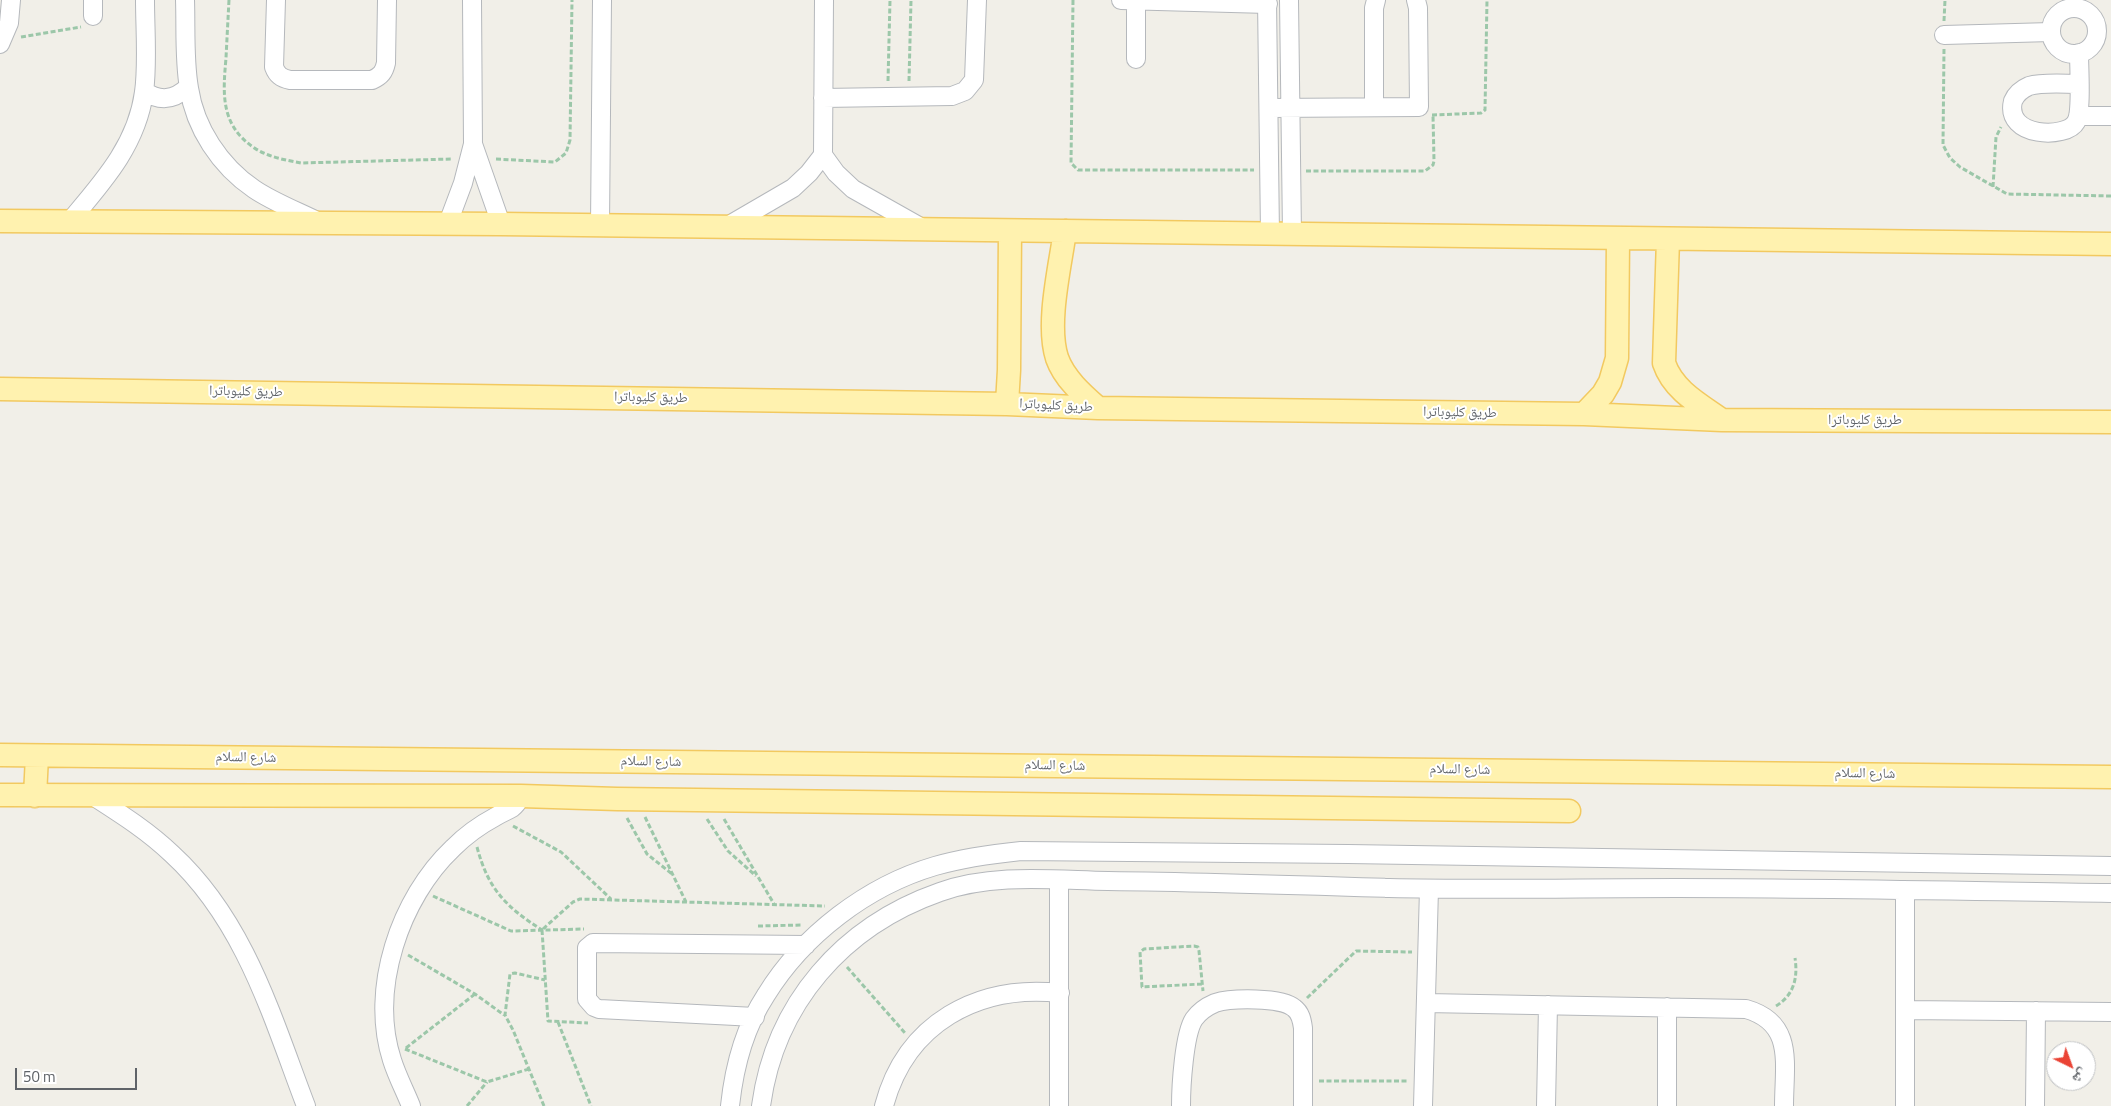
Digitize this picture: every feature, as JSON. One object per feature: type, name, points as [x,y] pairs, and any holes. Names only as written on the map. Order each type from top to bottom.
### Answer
[{"type":"main road","points":[[0,221],[448,223],[2111,244]]},
{"type":"main road","points":[[1007,404],[1010,231]]},
{"type":"main road","points":[[1065,231],[1053,323],[1054,343],[1057,359],[1064,371],[1073,384],[1098,408]]},
{"type":"main road","points":[[1584,414],[1604,394],[1617,358],[1618,239]]},
{"type":"main road","points":[[1668,239],[1664,363],[1668,376],[1676,385],[1722,420]]},
{"type":"main road","name":"طريق كليوباترا","points":[[0,388],[1007,404],[1098,408],[1584,414],[1722,420],[2111,422]]},
{"type":"main road","name":"شارع السلام","points":[[0,755],[2111,776]]},
{"type":"main road","points":[[35,796],[38,756]]},
{"type":"main road","points":[[0,795],[521,796],[1569,811]]},
{"type":"street","points":[[2,42],[9,23],[11,0]]},
{"type":"street","points":[[69,222],[100,187],[124,152],[135,126],[144,91],[145,0]]},
{"type":"street","points":[[185,0],[188,87],[198,121],[215,152],[226,166],[254,189],[320,223]]},
{"type":"street","points":[[276,0],[274,67],[282,79],[290,80],[372,80],[379,77],[386,63],[387,0]]},
{"type":"street","points":[[448,223],[473,154],[472,0]]},
{"type":"street","points":[[600,226],[602,0]]},
{"type":"street","points":[[824,0],[823,155],[836,173],[853,188],[926,230]]},
{"type":"street","points":[[823,98],[952,96],[965,91],[974,80],[977,0]]},
{"type":"street","points":[[1120,0],[1268,2],[1269,170],[1281,234]]},
{"type":"street","points":[[1136,0],[1136,59]]},
{"type":"street","points":[[1281,234],[1291,171],[1289,0]]},
{"type":"street","points":[[1374,107],[1374,8],[1376,0]]},
{"type":"street","points":[[1269,108],[1374,107],[1426,111],[1416,0]]},
{"type":"street","points":[[2080,4],[2104,31],[2092,46],[2079,53],[2071,54],[2057,47],[2051,32],[2055,19],[2060,13],[2080,4]]},
{"type":"street","points":[[1944,35],[2051,32]]},
{"type":"street","points":[[2079,53],[2079,84],[2078,116],[2076,122],[2065,131],[2032,131],[2022,128],[2015,119],[2012,109],[2014,98],[2021,90],[2032,86],[2079,84]]},
{"type":"street","points":[[144,91],[158,98],[167,99],[175,97],[188,87]]},
{"type":"street","points":[[2078,116],[2111,116]]},
{"type":"street","points":[[473,154],[501,224]]},
{"type":"street","points":[[726,227],[793,188],[809,173],[823,155]]},
{"type":"street","points":[[93,796],[135,823],[173,855],[207,892],[235,932],[257,977],[306,1106]]},
{"type":"street","points":[[411,1106],[398,1054],[386,1031],[387,974],[404,917],[419,889],[434,868],[453,848],[473,831],[513,808],[521,796]]},
{"type":"street","points":[[730,1106],[732,1084],[745,1038],[765,996],[791,960],[827,925],[851,907],[894,882],[934,866],[976,856],[1021,851],[2111,866]]},
{"type":"street","points":[[1204,853],[1204,882]]},
{"type":"street","points":[[1675,860],[1675,888]]},
{"type":"street","points":[[1059,880],[1060,1106]]},
{"type":"street","points":[[762,1106],[764,1085],[776,1047],[792,1011],[815,978],[836,955],[873,924],[907,904],[945,890],[984,882],[1059,880],[1204,882],[1429,889],[1675,888],[2111,893]]},
{"type":"street","points":[[1423,1106],[1429,889]]},
{"type":"street","points":[[1905,890],[1905,1106]]},
{"type":"street","points":[[755,1017],[599,1009],[586,999],[587,948],[593,943],[806,945]]},
{"type":"street","points":[[884,1106],[897,1071],[926,1033],[945,1018],[966,1006],[989,997],[1012,992],[1036,990],[1060,993]]},
{"type":"street","points":[[1181,1106],[1181,1088],[1189,1027],[1204,1010],[1226,1000],[1276,1000],[1287,1002],[1296,1008],[1303,1028],[1303,1106]]},
{"type":"street","points":[[1426,1003],[1746,1008],[1760,1013],[1772,1021],[1781,1034],[1785,1048],[1784,1106]]},
{"type":"street","points":[[1546,1106],[1548,1005]]},
{"type":"street","points":[[1667,1007],[1667,1106]]},
{"type":"street","points":[[1905,1010],[2111,1012]]},
{"type":"street","points":[[2035,1106],[2036,1012]]},
{"type":"path","points":[[229,0],[223,98],[228,117],[239,135],[254,148],[277,158],[300,163],[473,154],[555,162],[566,153],[570,140],[572,0]]},
{"type":"path","points":[[888,97],[890,0]]},
{"type":"path","points":[[909,96],[911,0]]},
{"type":"path","points":[[1073,0],[1071,163],[1074,168],[1078,170],[1269,170]]},
{"type":"path","points":[[1291,171],[1425,171],[1433,165],[1434,160],[1426,111],[1481,113],[1484,110],[1487,0]]},
{"type":"path","points":[[1945,0],[1943,145],[1950,158],[1960,167],[2007,194],[2111,196]]},
{"type":"path","points":[[2,42],[82,27],[89,24],[93,8]]},
{"type":"path","points":[[1993,187],[1996,137],[2006,122],[2015,119]]},
{"type":"path","points":[[627,799],[647,854],[672,874]]},
{"type":"path","points":[[627,799],[672,874],[686,902]]},
{"type":"path","points":[[704,800],[728,851],[759,878]]},
{"type":"path","points":[[704,800],[759,878],[774,905]]},
{"type":"path","points":[[495,817],[561,852],[612,900]]},
{"type":"path","points":[[473,831],[482,864],[496,891],[516,914],[542,930]]},
{"type":"path","points":[[419,889],[505,929],[516,932],[542,930],[576,900],[851,907]]},
{"type":"path","points":[[394,946],[475,994],[505,1015],[544,1106]]},
{"type":"path","points":[[1202,984],[1142,987],[1140,984],[1140,952],[1144,949],[1196,946],[1199,951],[1202,984],[1204,1010]]},
{"type":"path","points":[[1296,1008],[1356,951],[1427,953]]},
{"type":"path","points":[[836,955],[916,1045]]},
{"type":"path","points":[[1760,1013],[1782,1003],[1790,994],[1797,970],[1795,958]]},
{"type":"path","points":[[505,1015],[510,974],[515,973],[546,980]]},
{"type":"path","points":[[398,1054],[475,994]]},
{"type":"path","points":[[558,1022],[592,1106]]},
{"type":"path","points":[[398,1054],[487,1082]]},
{"type":"path","points":[[467,1106],[487,1082],[529,1069]]},
{"type":"path","points":[[1303,1081],[1424,1081]]}]
